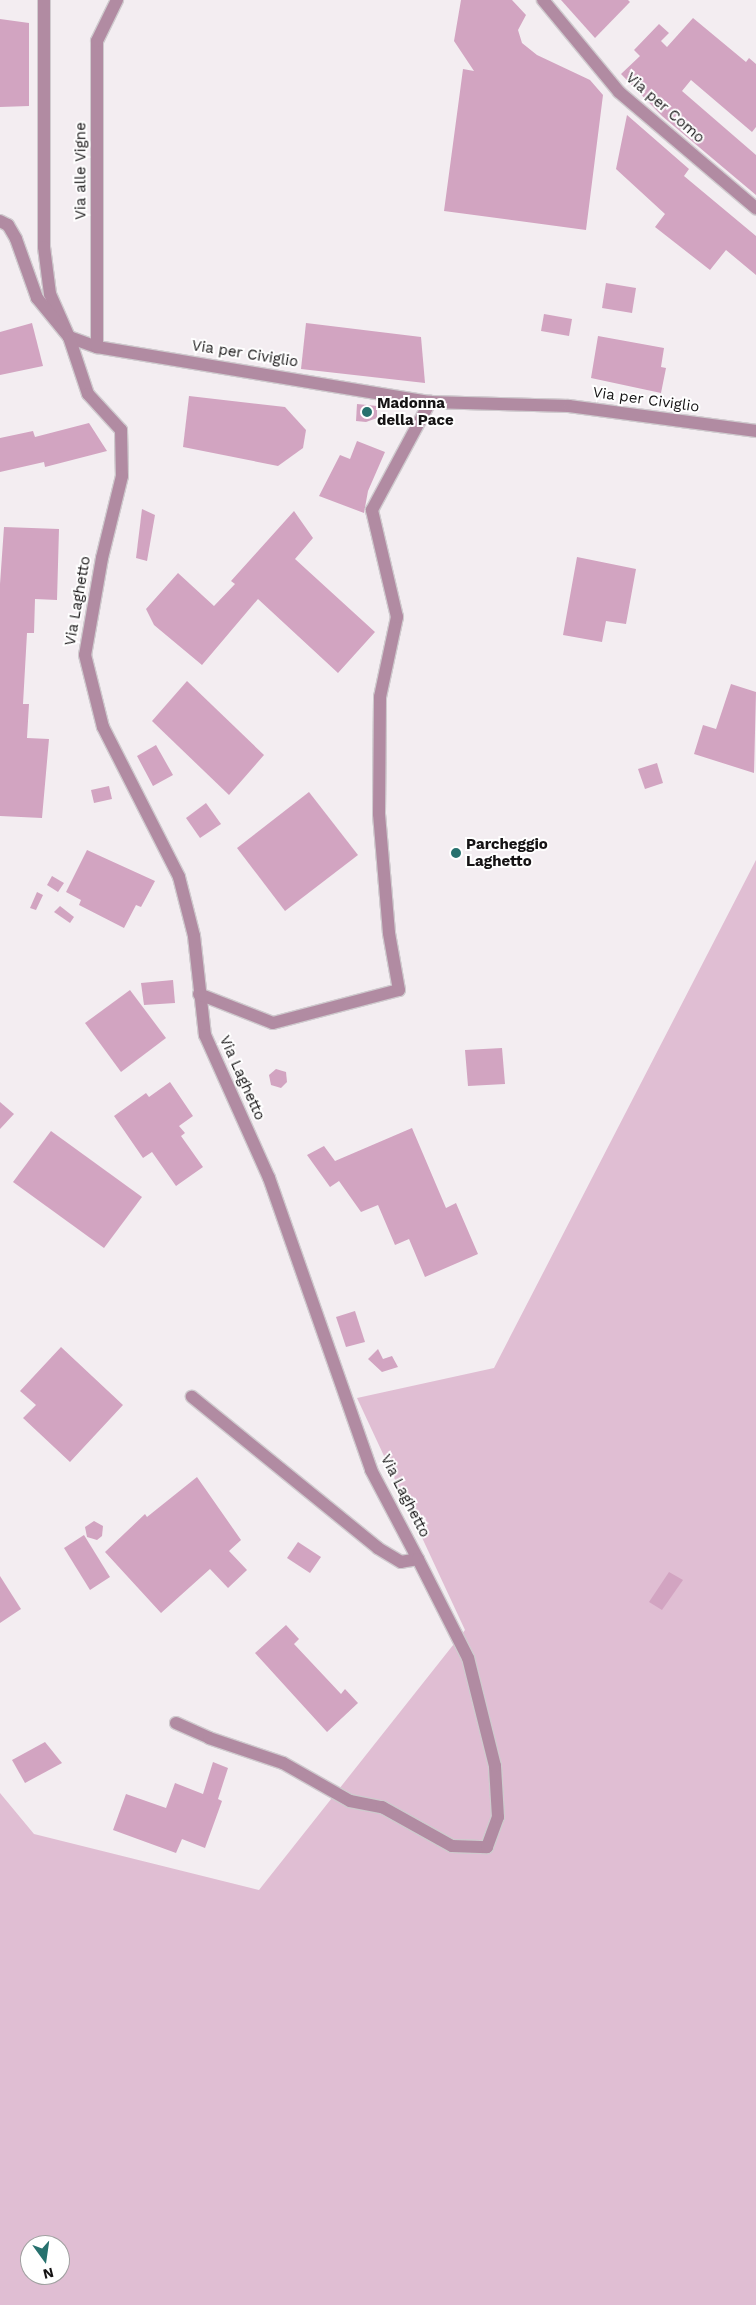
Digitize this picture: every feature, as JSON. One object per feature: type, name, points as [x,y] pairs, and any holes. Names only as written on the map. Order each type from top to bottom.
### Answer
[{"type":"street","points":[[44,0],[44,247],[50,294],[69,337]]},
{"type":"street","name":"Via alle Vigne","points":[[98,347],[97,41],[117,0]]},
{"type":"street","name":"Via per Como","points":[[543,0],[619,92],[756,208]]},
{"type":"street","points":[[0,221],[8,225],[16,239],[37,298],[69,337]]},
{"type":"street","name":"Via per Civiglio","points":[[69,337],[98,347],[430,402],[569,406],[756,431]]},
{"type":"street","name":"Via Laghetto","points":[[69,337],[88,394],[121,430],[122,476],[102,558],[85,654],[103,727],[179,877],[194,936],[205,1035],[269,1178],[371,1470],[418,1559],[401,1562],[378,1548],[192,1397]]},
{"type":"street","points":[[199,994],[273,1023],[399,990],[389,933],[379,814],[380,697],[397,617],[372,510],[430,402]]},
{"type":"street","points":[[176,1723],[209,1738],[283,1764],[350,1802],[382,1808],[452,1846],[487,1847],[498,1817],[495,1766],[468,1658],[418,1559]]},
{"type":"shaded area","points":[[756,860],[756,2305],[0,2305],[0,1793],[34,1834],[259,1890],[465,1630],[357,1398],[494,1368]]},
{"type":"building","points":[[461,0],[512,0],[526,15],[518,30],[522,43],[537,55],[590,80],[603,95],[586,230],[444,211],[463,69],[474,71],[454,41]]},
{"type":"building","points":[[561,0],[628,0],[630,2],[595,38]]},
{"type":"building","points":[[693,18],[746,62],[749,58],[756,64],[756,127],[752,132],[691,80],[682,91],[756,155],[756,195],[662,116],[621,74],[640,56],[634,50],[659,24],[669,33],[661,41],[667,47]]},
{"type":"building","points":[[0,19],[29,23],[29,106],[0,107]]},
{"type":"building","points":[[627,115],[689,169],[684,176],[756,236],[756,275],[726,250],[710,270],[655,227],[665,214],[616,169]]},
{"type":"building","points":[[606,283],[636,288],[632,313],[602,308]]},
{"type":"building","points":[[544,314],[572,319],[569,336],[541,331]]},
{"type":"building","points":[[32,323],[43,366],[0,375],[0,332]]},
{"type":"building","points":[[306,323],[421,337],[425,383],[301,369]]},
{"type":"building","points":[[598,336],[664,348],[661,367],[666,368],[661,393],[591,378]]},
{"type":"building","points":[[189,396],[285,407],[306,430],[303,448],[278,466],[183,447]]},
{"type":"building","name":"Madonna della Pace","points":[[357,404],[377,406],[377,418],[366,422],[356,421]]},
{"type":"building","points":[[89,423],[107,451],[45,467],[44,462],[0,472],[0,438],[33,431],[35,437]]},
{"type":"building","points":[[357,441],[385,452],[368,491],[364,513],[319,496],[340,455],[350,459]]},
{"type":"building","points":[[142,509],[155,515],[147,561],[136,558]]},
{"type":"building","points":[[294,511],[313,538],[295,559],[375,632],[338,673],[258,599],[202,665],[154,625],[146,609],[178,573],[214,606],[235,584],[231,581]]},
{"type":"building","points":[[4,527],[59,529],[57,600],[35,599],[34,633],[27,633],[23,704],[29,704],[27,738],[49,739],[42,818],[0,816],[0,584]]},
{"type":"building","points":[[577,557],[636,569],[626,624],[606,621],[602,642],[563,635]]},
{"type":"building","points":[[187,681],[264,755],[229,795],[152,721]]},
{"type":"building","points":[[731,684],[756,692],[754,773],[694,754],[703,725],[716,729]]},
{"type":"building","points":[[156,745],[173,775],[153,786],[137,756]]},
{"type":"building","points":[[657,763],[663,783],[645,789],[638,769]]},
{"type":"building","points":[[109,786],[112,799],[94,803],[91,790]]},
{"type":"building","points":[[309,792],[358,855],[285,911],[237,848]]},
{"type":"building","points":[[206,803],[221,824],[200,838],[186,818]]},
{"type":"building","points":[[87,850],[155,881],[141,907],[136,905],[124,928],[79,905],[81,900],[66,892]]},
{"type":"building","points":[[52,876],[64,883],[58,892],[47,885]]},
{"type":"building","points":[[37,892],[43,895],[36,910],[30,908]]},
{"type":"building","points":[[60,906],[74,917],[70,923],[54,912]]},
{"type":"building","points":[[173,980],[175,1003],[144,1005],[141,983]]},
{"type":"building","points":[[130,990],[166,1038],[121,1072],[85,1023]]},
{"type":"building","points":[[502,1048],[505,1084],[468,1086],[465,1050]]},
{"type":"building","points":[[276,1069],[286,1072],[287,1082],[281,1088],[271,1085],[269,1075]]},
{"type":"building","points":[[170,1082],[193,1116],[179,1126],[185,1133],[181,1136],[203,1167],[176,1186],[152,1152],[143,1158],[114,1116],[146,1093],[149,1097]]},
{"type":"building","points":[[0,1102],[14,1114],[0,1129]]},
{"type":"building","points":[[412,1128],[446,1208],[456,1203],[478,1254],[425,1277],[409,1239],[395,1245],[378,1205],[361,1212],[339,1181],[330,1187],[307,1155],[324,1146],[335,1161]]},
{"type":"building","points":[[51,1131],[142,1197],[104,1248],[13,1182]]},
{"type":"building","points":[[355,1311],[365,1342],[346,1347],[336,1317]]},
{"type":"building","points":[[61,1347],[123,1405],[70,1462],[23,1418],[36,1405],[20,1391]]},
{"type":"building","points":[[378,1349],[383,1359],[392,1356],[398,1367],[382,1372],[368,1359]]},
{"type":"building","points":[[197,1477],[241,1540],[229,1551],[247,1570],[228,1588],[210,1569],[161,1613],[105,1552],[145,1514],[147,1517]]},
{"type":"building","points":[[94,1521],[103,1526],[102,1536],[97,1540],[87,1537],[85,1527]]},
{"type":"building","points":[[84,1535],[110,1577],[90,1590],[64,1548]]},
{"type":"building","points":[[298,1542],[321,1557],[310,1573],[287,1558]]},
{"type":"building","points":[[669,1572],[683,1580],[662,1610],[649,1602]]},
{"type":"building","points":[[0,1576],[21,1609],[0,1623]]},
{"type":"building","points":[[286,1625],[299,1639],[294,1644],[341,1694],[345,1689],[358,1703],[327,1732],[255,1653]]},
{"type":"building","points":[[45,1742],[62,1763],[25,1783],[12,1760]]},
{"type":"building","points":[[213,1762],[228,1768],[218,1799],[222,1801],[205,1848],[182,1839],[176,1853],[113,1830],[126,1794],[166,1808],[175,1783],[203,1794]]},
{"type":"place","name":"Madonna della Pace","points":[[367,412]]},
{"type":"place","name":"Parcheggio Laghetto","points":[[456,853]]}]
